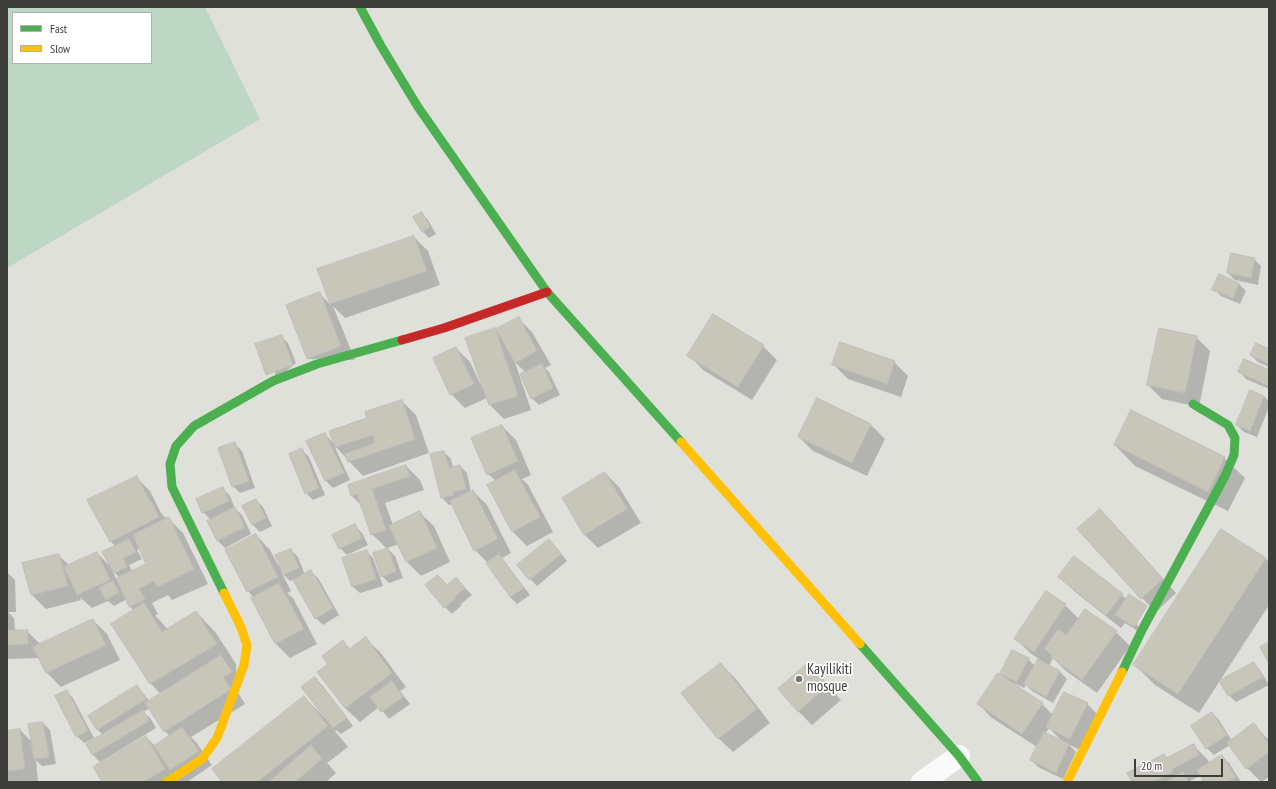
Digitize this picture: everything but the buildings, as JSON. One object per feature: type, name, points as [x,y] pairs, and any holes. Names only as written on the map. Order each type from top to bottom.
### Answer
[{"type":"street","points":[[360,7],[381,46],[418,107],[547,292],[959,756],[978,782]]},
{"type":"street","points":[[167,782],[202,759],[217,738],[244,664],[247,645],[240,625],[172,487],[170,464],[176,446],[194,426],[273,381],[317,364],[444,328],[547,292]]},
{"type":"street","points":[[1067,782],[1142,630],[1225,476],[1234,455],[1235,438],[1228,425],[1193,404]]},
{"type":"street","points":[[922,782],[959,756]]},
{"type":"green space","points":[[7,7],[205,7],[260,119],[7,268]]},
{"type":"traffic: fast","points":[[360,7],[381,46],[418,107],[547,292],[681,442]]},
{"type":"traffic: fast","points":[[224,593],[172,487],[170,464],[176,446],[194,426],[273,381],[317,364],[402,340]]},
{"type":"traffic: fast","points":[[1122,672],[1142,630],[1225,476],[1234,455],[1235,438],[1228,425],[1193,404]]},
{"type":"traffic: fast","points":[[860,644],[959,756],[978,782]]},
{"type":"traffic: slow","points":[[681,442],[860,644]]},
{"type":"traffic: slow","points":[[167,782],[202,759],[217,738],[244,665],[247,645],[240,625],[224,593]]},
{"type":"traffic: slow","points":[[1067,782],[1122,672]]},
{"type":"traffic: jam","points":[[402,340],[444,328],[547,292]]},
{"type":"place","name":"Kayilikiti mosque","points":[[799,679]]}]
